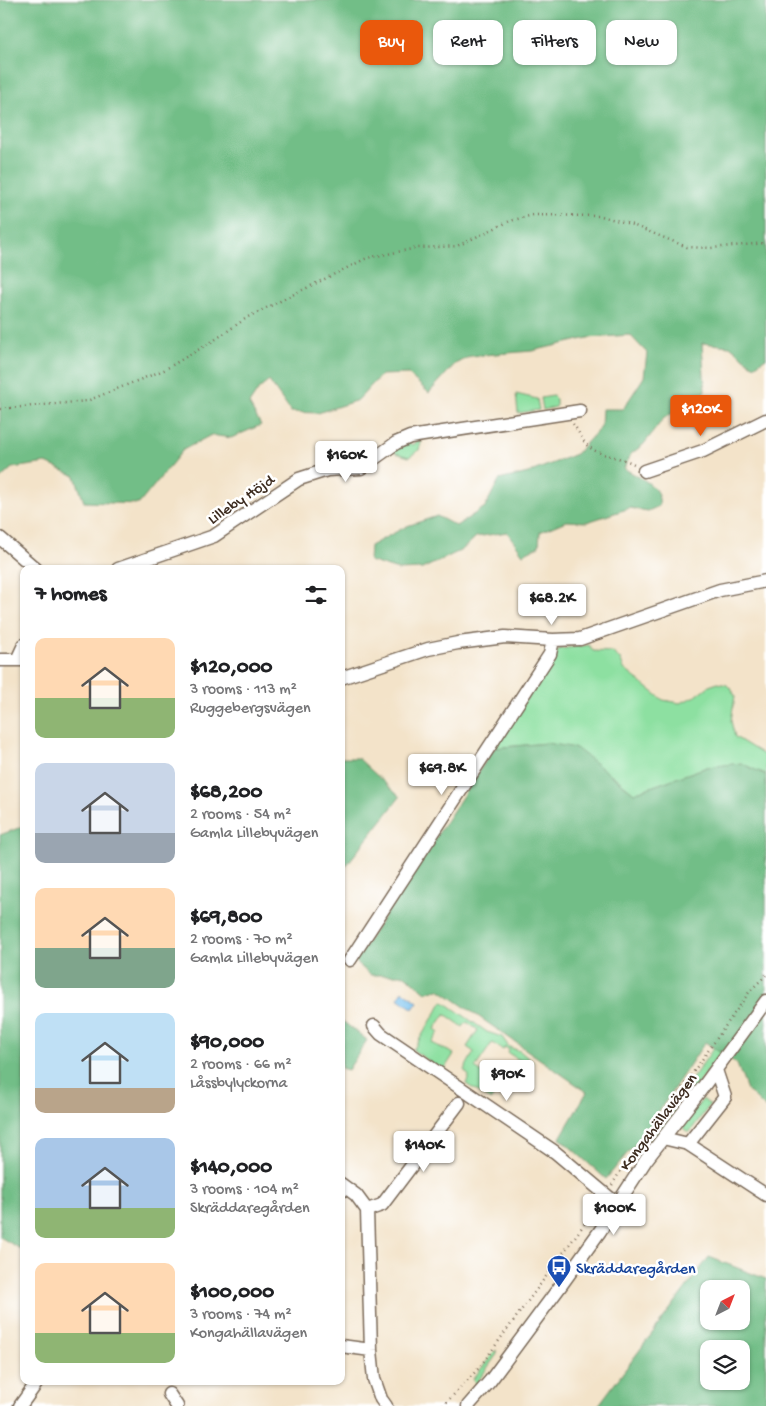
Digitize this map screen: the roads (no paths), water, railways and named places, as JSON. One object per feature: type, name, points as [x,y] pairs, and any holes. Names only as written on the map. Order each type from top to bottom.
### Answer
[{"type":"street","name":"Lilleby Höjd","points":[[130,565],[214,536],[299,479],[326,470],[361,468],[396,443],[410,437],[580,411]]},
{"type":"street","points":[[644,471],[703,451],[766,420]]},
{"type":"street","points":[[0,538],[31,565]]},
{"type":"street","points":[[345,677],[449,645],[505,637],[553,640],[594,635],[666,607],[713,592],[766,581]]},
{"type":"street","points":[[350,960],[550,654],[553,640]]},
{"type":"street","points":[[0,660],[20,660]]},
{"type":"street","name":"Kongahällavägen","points":[[468,1406],[495,1374],[600,1231],[634,1177],[766,1001]]},
{"type":"street","points":[[374,1026],[381,1034],[555,1152],[617,1204]]},
{"type":"street","points":[[688,1144],[725,1097],[716,1070]]},
{"type":"street","points":[[367,1210],[382,1205],[459,1102]]},
{"type":"street","points":[[664,1138],[688,1144],[766,1195]]},
{"type":"street","points":[[345,1187],[356,1195],[367,1210],[370,1350],[378,1394],[386,1406]]},
{"type":"street","points":[[345,1347],[370,1350]]},
{"type":"street","points":[[20,1406],[35,1385]]},
{"type":"street","points":[[169,1394],[177,1406]]},
{"type":"water","points":[[403,991],[418,1002],[413,1009],[398,998]]},
{"type":"place","name":"Skräddaregården","points":[[559,1288]]}]
